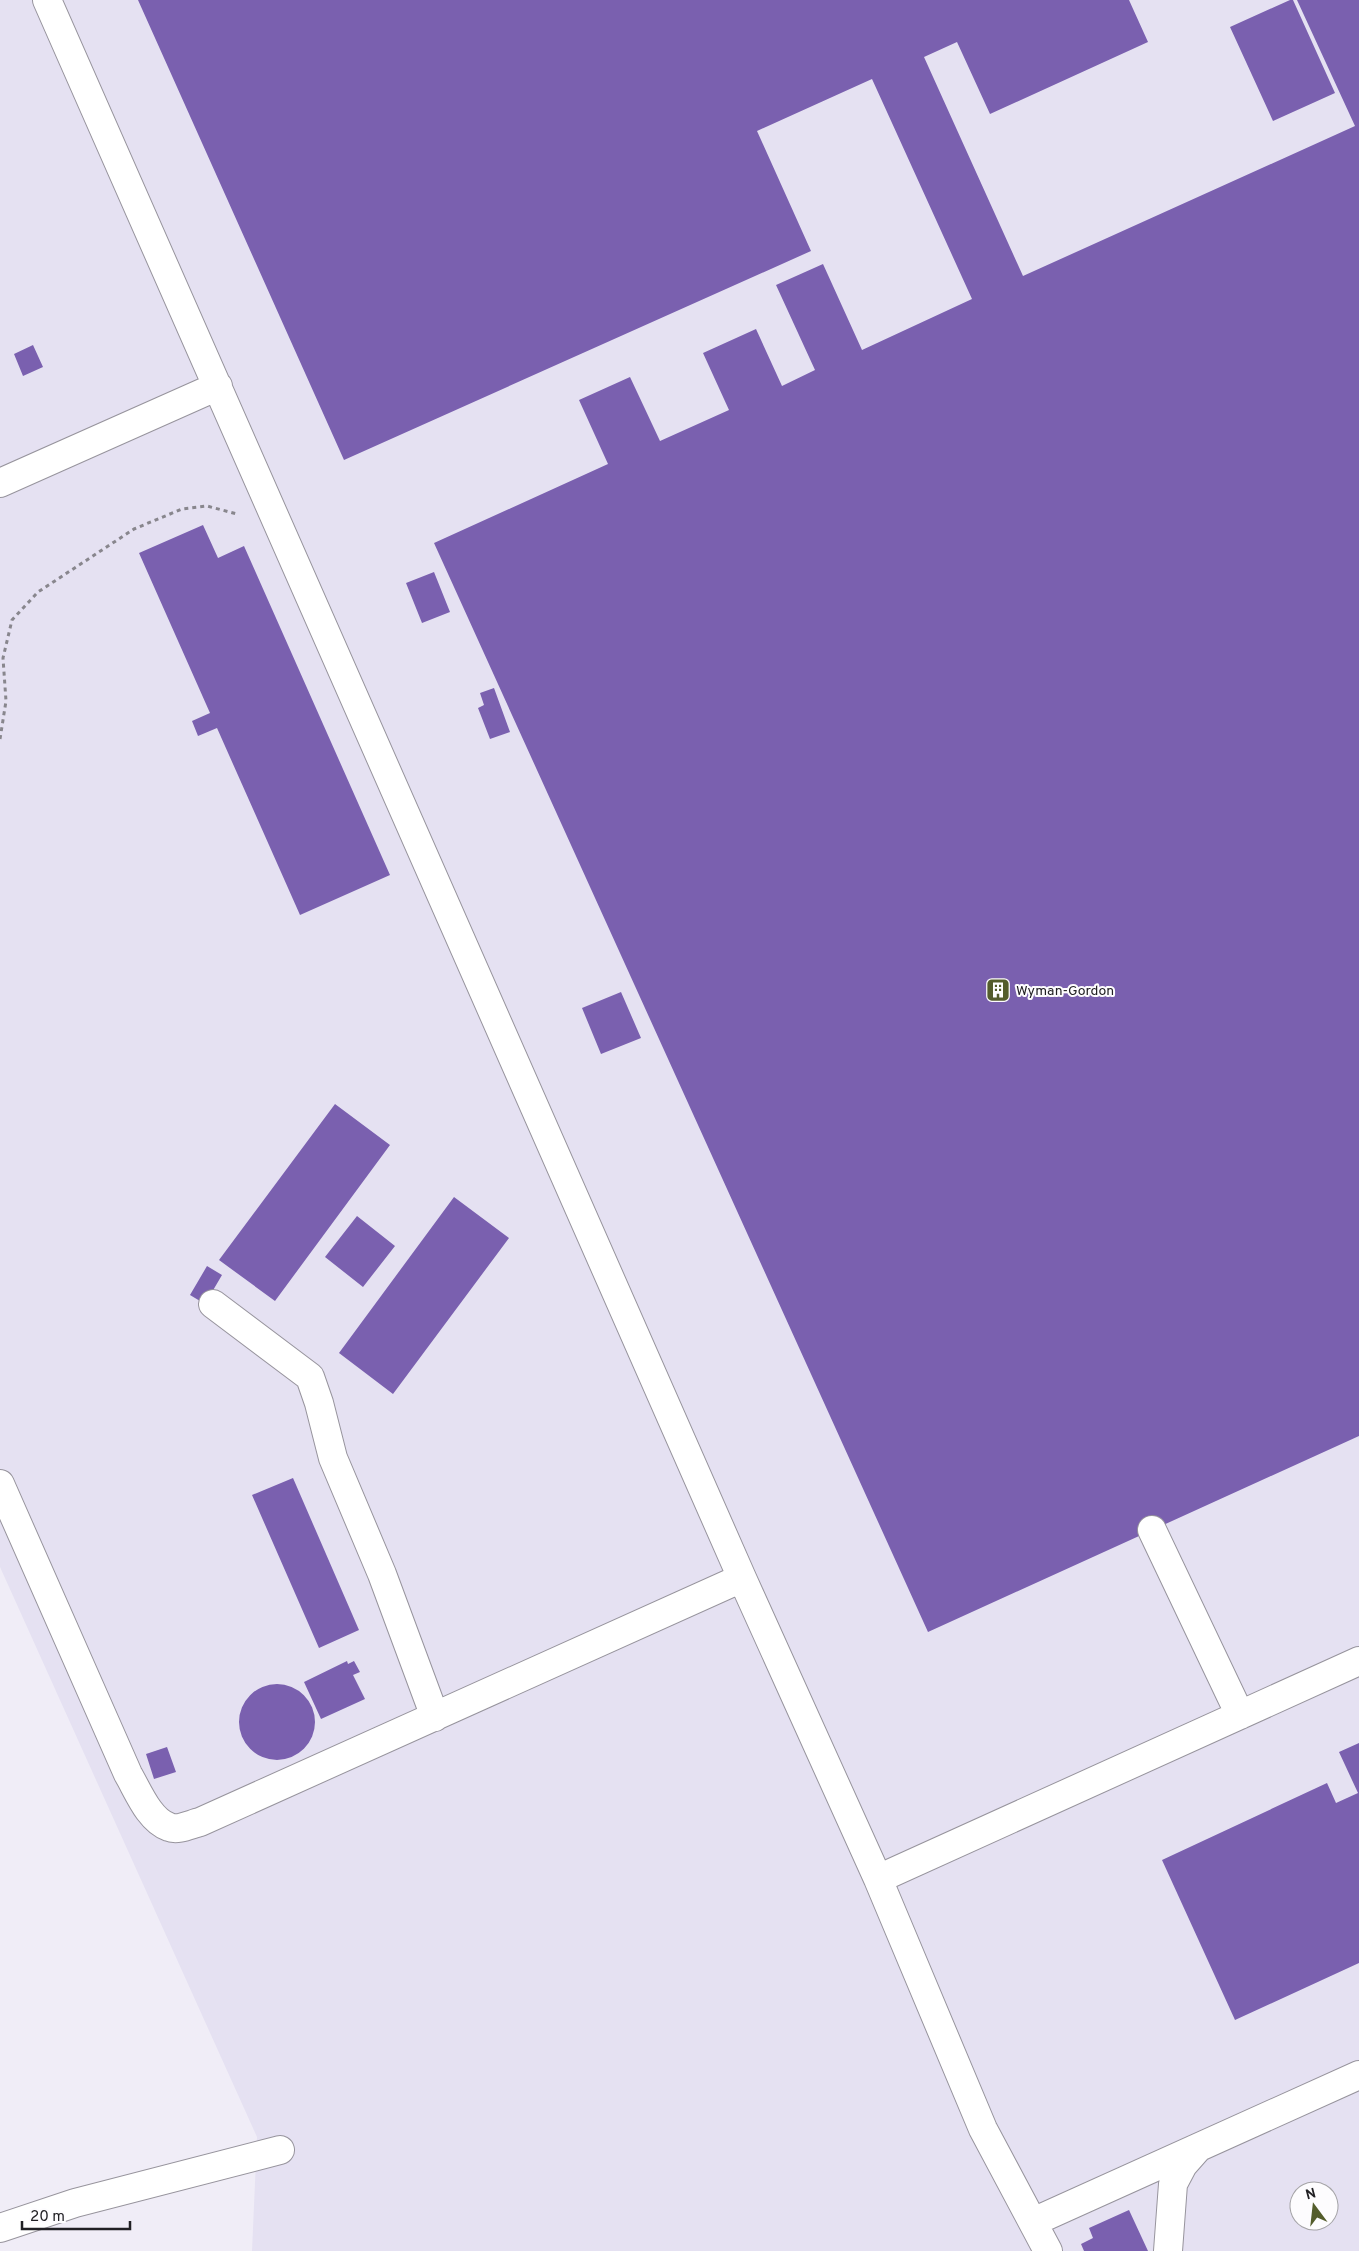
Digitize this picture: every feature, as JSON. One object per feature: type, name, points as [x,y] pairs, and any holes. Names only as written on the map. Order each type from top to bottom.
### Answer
[{"type":"lane","points":[[47,0],[742,1578],[878,1879],[983,2128],[1048,2251]]},
{"type":"lane","points":[[0,483],[218,386]]},
{"type":"lane","points":[[213,1304],[310,1377],[320,1404],[333,1458],[382,1574],[435,1717]]},
{"type":"lane","points":[[0,1484],[128,1774],[154,1817],[169,1828],[178,1828],[200,1822],[742,1578]]},
{"type":"lane","points":[[1152,1530],[1240,1715]]},
{"type":"lane","points":[[878,1879],[1359,1661]]},
{"type":"lane","points":[[1033,2222],[1359,2075]]},
{"type":"lane","points":[[1168,2251],[1174,2184],[1183,2165],[1200,2147]]},
{"type":"lane","points":[[0,2228],[75,2203],[280,2150]]},
{"type":"path","points":[[0,739],[6,700],[3,658],[12,620],[38,592],[134,529],[182,508],[207,506],[279,525]]},
{"type":"shaded area","name":"Wyman-Gordon","points":[[0,0],[1359,0],[1359,2251],[252,2251],[257,2137],[0,1567]]},
{"type":"building","name":"Wyman-Gordon","points":[[138,0],[1129,0],[1148,42],[990,114],[957,42],[924,57],[1023,276],[1355,126],[1297,0],[1359,0],[1359,1436],[928,1632],[434,543],[608,464],[579,400],[630,377],[660,441],[729,410],[703,353],[756,329],[782,386],[815,370],[776,285],[823,264],[862,350],[972,299],[872,79],[757,131],[811,251],[344,460]]},
{"type":"building","points":[[1293,0],[1335,93],[1273,121],[1230,27]]},
{"type":"building","points":[[33,345],[43,367],[23,376],[14,354]]},
{"type":"building","points":[[203,525],[218,558],[244,546],[390,875],[300,915],[217,728],[198,736],[192,721],[210,713],[139,553]]},
{"type":"building","points":[[434,572],[450,612],[422,623],[406,583]]},
{"type":"building","points":[[494,688],[510,732],[490,739],[478,708],[484,705],[480,693]]},
{"type":"building","points":[[621,992],[641,1038],[601,1054],[582,1008]]},
{"type":"building","points":[[335,1104],[390,1145],[275,1301],[219,1260]]},
{"type":"building","points":[[454,1197],[509,1238],[393,1394],[339,1353]]},
{"type":"building","points":[[357,1216],[395,1246],[363,1287],[325,1257]]},
{"type":"building","points":[[207,1266],[222,1275],[205,1304],[190,1295]]},
{"type":"building","points":[[293,1478],[359,1630],[319,1648],[252,1495]]},
{"type":"building","points":[[347,1661],[348,1664],[354,1661],[360,1672],[353,1675],[365,1699],[321,1719],[304,1682]]},
{"type":"building","points":[[277,1684],[292,1687],[304,1695],[312,1707],[315,1722],[312,1737],[304,1749],[292,1757],[277,1760],[262,1757],[250,1749],[242,1737],[239,1722],[242,1707],[250,1695],[262,1687]]},
{"type":"building","points":[[1359,1743],[1359,1963],[1235,2020],[1162,1860],[1327,1783],[1336,1803],[1358,1793],[1339,1752]]},
{"type":"building","points":[[167,1747],[176,1772],[154,1779],[146,1754]]},
{"type":"building","points":[[1129,2210],[1148,2251],[1084,2251],[1081,2244],[1093,2238],[1089,2228]]},
{"type":"place","name":"Wyman-Gordon","points":[[998,990]]}]
